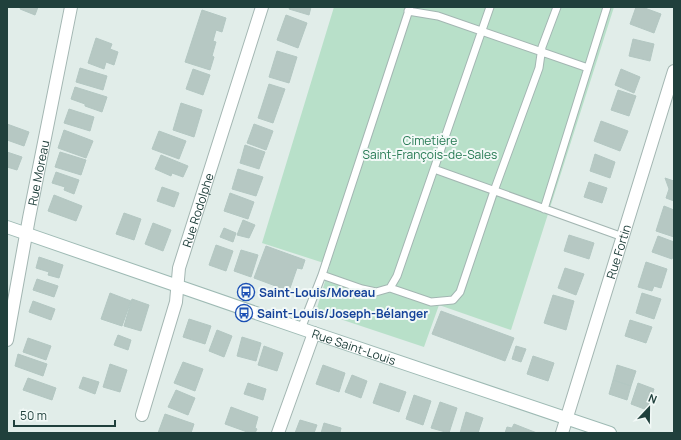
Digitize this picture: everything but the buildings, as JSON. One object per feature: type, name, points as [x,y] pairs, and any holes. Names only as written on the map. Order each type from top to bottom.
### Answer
[{"type":"street","name":"Rue Moreau","points":[[7,340],[71,7]]},
{"type":"street","name":"Rue Rodolphe","points":[[142,415],[176,302],[179,268],[262,7]]},
{"type":"street","name":"Rue Fortin","points":[[562,433],[674,71]]},
{"type":"street","name":"Rue Saint-Louis","points":[[7,227],[301,329],[610,433]]},
{"type":"street","points":[[278,433],[314,333]]},
{"type":"lane","points":[[390,288],[397,276],[490,7]]},
{"type":"lane","points":[[322,275],[368,291],[376,292],[390,288],[430,302],[453,300],[460,292],[494,191],[539,68],[542,52],[557,7]]},
{"type":"lane","points":[[544,209],[607,7]]},
{"type":"lane","points":[[301,329],[322,275],[409,9],[438,16],[482,30],[588,68]]},
{"type":"lane","points":[[434,169],[623,237]]},
{"type":"green space","name":"Cimetière Saint-François-de-Sales","points":[[334,7],[614,7],[511,330],[439,305],[424,347],[316,311],[330,265],[262,243]]},
{"type":"place","name":"Saint-Louis/Moreau","points":[[246,292]]},
{"type":"place","name":"Saint-Louis/Joseph-Bélanger","points":[[244,313]]}]
